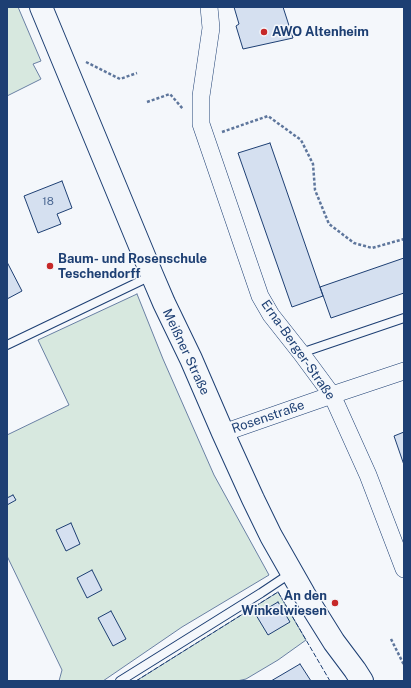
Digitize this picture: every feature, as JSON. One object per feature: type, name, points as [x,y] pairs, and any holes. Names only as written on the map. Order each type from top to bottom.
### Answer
[{"type":"main road","name":"Meißner Straße","points":[[41,7],[164,303],[271,536],[291,572],[334,642],[362,681]]},
{"type":"street","name":"Erna-Berger-Straße","points":[[209,7],[210,28],[201,96],[204,131],[260,296],[271,315],[332,395],[368,476],[404,569]]},
{"type":"street","name":"Rosenstraße","points":[[223,433],[404,371]]},
{"type":"lane","points":[[7,345],[152,275]]},
{"type":"lane","points":[[301,353],[404,318]]},
{"type":"lane","points":[[120,681],[261,593],[291,572]]},
{"type":"path","points":[[65,65],[81,59],[120,79],[137,73]]},
{"type":"path","points":[[147,102],[170,94],[192,120],[204,131],[268,116],[301,140],[313,164],[315,190],[329,224],[354,242],[372,248],[404,239]]},
{"type":"path","points":[[391,639],[404,665]]},
{"type":"shaded area","points":[[7,7],[18,7],[41,61],[33,64],[41,79],[7,96]]},
{"type":"shaded area","points":[[137,294],[163,359],[214,475],[269,575],[182,627],[103,681],[59,681],[62,670],[7,556],[7,435],[69,405],[38,340]]},
{"type":"shaded area","points":[[278,592],[306,640],[278,660],[246,679],[237,681],[136,681]]},
{"type":"building","name":"AWO Altenheim","points":[[234,7],[283,7],[293,38],[243,49],[236,26],[239,24]]},
{"type":"building","points":[[270,143],[323,296],[292,307],[238,153]]},
{"type":"building","points":[[62,181],[72,208],[57,214],[61,224],[38,233],[24,196]]},
{"type":"building","points":[[404,258],[404,293],[331,318],[320,287]]},
{"type":"building","points":[[7,262],[22,291],[7,299]]},
{"type":"building","points":[[404,432],[404,465],[394,436]]},
{"type":"building","points":[[13,495],[16,500],[7,505],[7,498]]},
{"type":"building","points":[[71,523],[80,544],[66,551],[56,530]]},
{"type":"building","points":[[92,570],[102,590],[87,598],[77,578]]},
{"type":"building","points":[[278,602],[290,622],[268,635],[256,615]]},
{"type":"building","points":[[111,611],[126,639],[113,646],[98,618]]},
{"type":"building","points":[[300,664],[311,681],[271,681]]},
{"type":"fence","points":[[136,681],[278,592],[330,681]]},
{"type":"place","name":"AWO Altenheim","points":[[264,32]]},
{"type":"place","name":"Baum- und Rosenschule Teschendorff","points":[[50,266]]},
{"type":"place","name":"An den Winkelwiesen","points":[[335,603]]}]
